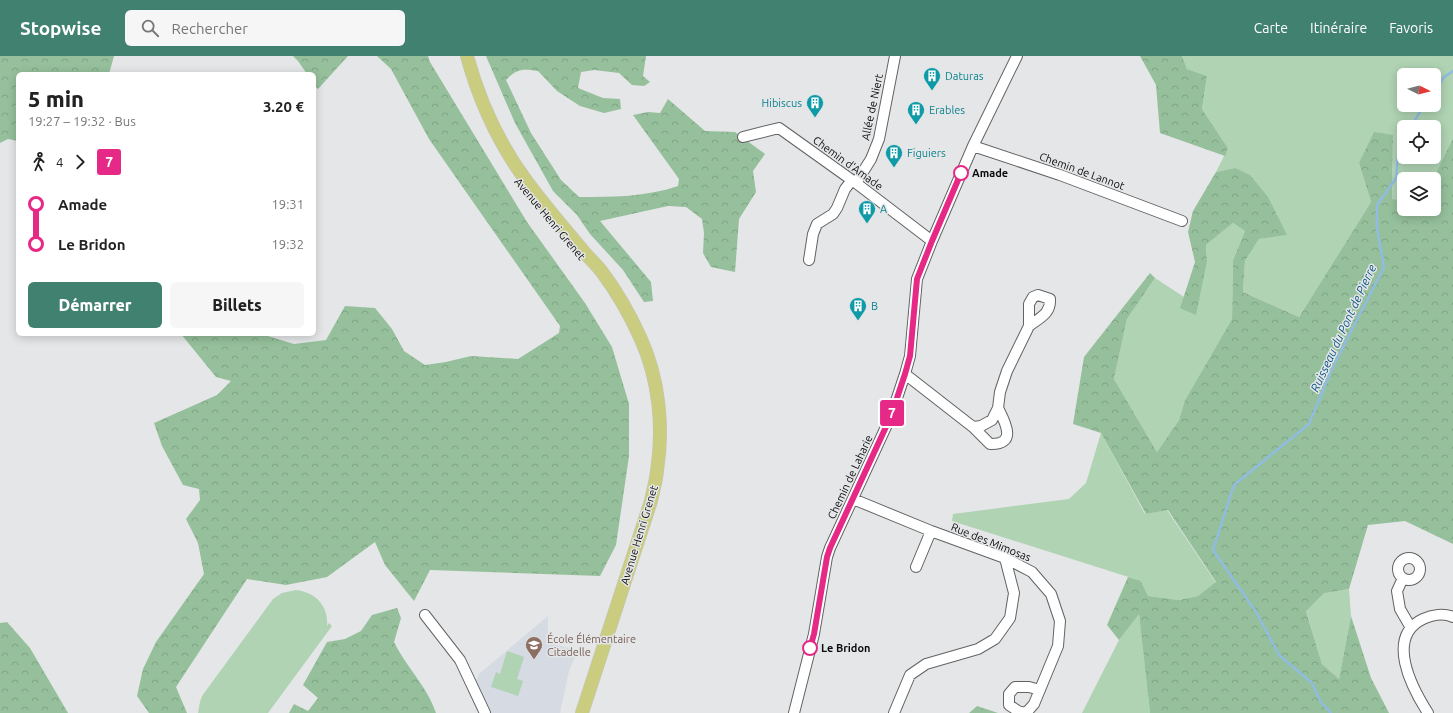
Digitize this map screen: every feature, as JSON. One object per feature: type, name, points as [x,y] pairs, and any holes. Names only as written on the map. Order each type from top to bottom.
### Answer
[{"type":"main road","name":"Avenue Henri Grenet","points":[[459,56],[482,122],[522,189],[600,278],[612,289]]},
{"type":"main road","name":"Avenue Henri Grenet","points":[[467,56],[481,99],[507,152],[529,184],[602,272],[628,312],[641,339],[651,366],[656,388],[660,421],[660,446],[651,501],[582,713]]},
{"type":"street","name":"Allée de Niert","points":[[809,260],[813,234],[817,224],[833,214],[845,189],[854,182],[871,159],[879,139],[895,56]]},
{"type":"street","name":"Chemin de Laharie","points":[[794,713],[814,634],[827,557],[891,416],[905,374],[910,356],[917,279],[973,146],[1017,56]]},
{"type":"street","name":"Chemin d'Amade","points":[[743,138],[779,128],[932,241]]},
{"type":"street","name":"Chemin de Lannot","points":[[973,146],[1060,175],[1182,221]]},
{"type":"street","points":[[973,427],[981,426],[992,420],[998,408],[1000,392],[1007,370],[1029,326]]},
{"type":"street","points":[[905,374],[973,427],[990,444],[999,444],[1004,442],[1007,437],[1008,428],[998,408]]},
{"type":"street","name":"Rue des Mimosas","points":[[853,499],[931,531],[1005,558],[1032,572],[1051,594],[1060,621],[1058,646],[1040,690],[1034,704],[1026,713],[1018,711],[1009,705],[1009,694],[1015,687],[1029,687],[1040,690]]},
{"type":"street","points":[[916,567],[931,531]]},
{"type":"street","points":[[896,713],[910,675],[926,664],[978,649],[995,639],[1010,618],[1014,593],[1005,558]]},
{"type":"street","points":[[1403,578],[1397,591],[1400,609],[1411,628]]},
{"type":"street","points":[[425,615],[460,660],[484,713]]},
{"type":"street","points":[[1428,713],[1419,699],[1404,659],[1404,645],[1414,624],[1425,618],[1438,615],[1453,617]]},
{"type":"shaded area","name":"École Élémentaire Citadelle","points":[[548,616],[548,643],[578,650],[569,671],[560,713],[491,713],[476,681],[479,674]]},
{"type":"green space","points":[[0,56],[114,56],[110,72],[16,72],[16,141],[8,139],[0,143]]},
{"type":"green space","points":[[293,56],[348,56],[318,89],[316,86],[316,72],[306,72]]},
{"type":"green space","points":[[377,56],[428,56],[430,62],[527,222],[585,303],[612,347],[629,404],[629,456],[616,545],[600,576],[430,570],[414,601],[385,565],[375,542],[327,577],[286,585],[247,579],[176,687],[187,713],[149,713],[137,696],[143,669],[156,642],[204,574],[198,543],[186,519],[200,500],[199,489],[183,485],[162,446],[154,423],[217,395],[231,381],[216,377],[183,336],[268,336],[294,344],[326,340],[345,306],[375,308],[392,329],[404,351],[425,365],[471,356],[518,359],[559,333],[560,326],[429,139],[391,69]]},
{"type":"green space","points":[[486,56],[646,56],[643,76],[650,82],[644,86],[632,85],[619,73],[594,70],[581,72],[578,88],[603,98],[620,99],[621,109],[604,113],[580,106],[557,91],[538,71],[520,70],[506,80],[531,133],[561,180],[579,197],[641,194],[666,190],[678,186],[679,179],[633,115],[648,112],[660,113],[668,99],[705,131],[735,132],[765,154],[753,171],[756,192],[739,219],[735,272],[711,267],[703,253],[704,233],[702,219],[686,207],[668,206],[600,221],[651,282],[653,301],[644,302],[623,270],[590,234],[577,215],[553,191],[515,123]]},
{"type":"green space","points":[[1140,56],[1182,56],[1187,69],[1207,76],[1202,109],[1228,148],[1225,156],[1160,133],[1156,85]]},
{"type":"green space","points":[[1182,56],[1453,56],[1453,138],[1441,163],[1441,120],[1397,120],[1397,164],[1440,164],[1436,172],[1397,172],[1397,199],[1392,199],[1393,136],[1359,163],[1371,202],[1299,317],[1243,292],[1245,261],[1259,239],[1286,235],[1235,168],[1216,172],[1228,148],[1202,109],[1207,76],[1187,69]]},
{"type":"green space","points":[[1374,132],[1393,135],[1392,199],[1397,199],[1397,216],[1441,216],[1441,172],[1436,172],[1453,138],[1453,544],[1405,521],[1368,525],[1349,589],[1324,593],[1306,611],[1322,664],[1339,679],[1351,616],[1371,678],[1389,713],[1150,713],[1139,614],[1119,640],[1107,625],[1128,577],[1141,581],[1148,596],[1179,600],[1198,596],[1216,582],[1168,510],[1146,514],[1101,433],[1073,424],[1084,357],[1150,273],[1155,278],[1127,319],[1114,379],[1157,452],[1179,420],[1185,400],[1232,319],[1233,260],[1245,231],[1233,223],[1206,245],[1207,261],[1196,315],[1180,308],[1195,262],[1188,232],[1193,211],[1216,172],[1235,168],[1250,175],[1268,197],[1287,235],[1259,239],[1245,261],[1243,292],[1299,317],[1371,202],[1359,163]]},
{"type":"green space","points":[[1233,223],[1245,231],[1233,260],[1232,319],[1185,400],[1179,420],[1157,452],[1114,379],[1127,319],[1155,278],[1184,297],[1180,308],[1207,261],[1206,245]]},
{"type":"green space","points":[[1101,433],[1145,514],[1167,510],[1216,583],[1198,596],[1179,600],[1148,596],[1141,581],[952,521],[953,514],[1069,499],[1086,483]]},
{"type":"green space","points":[[1349,589],[1351,616],[1339,679],[1322,664],[1306,610],[1324,592]]},
{"type":"green space","points":[[296,590],[303,591],[315,597],[319,601],[326,612],[327,626],[329,623],[332,626],[268,713],[198,713],[202,696],[273,599],[282,593]]},
{"type":"green space","points":[[397,608],[401,618],[394,642],[404,660],[422,685],[436,713],[289,713],[294,704],[308,711],[318,698],[303,685],[327,642],[345,639],[361,631],[372,615]]},
{"type":"green space","points":[[1139,613],[1150,713],[1082,713],[1119,640]]},
{"type":"green space","points":[[7,622],[30,648],[68,713],[0,713],[0,623]]},
{"type":"green space","points":[[507,651],[524,657],[517,679],[523,681],[518,696],[491,687],[496,672],[500,674]]},
{"type":"green space","points":[[977,706],[998,713],[969,713]]},
{"type":"waterway","name":"Ruisseau du Pont de Pierre","points":[[1441,82],[1444,77],[1453,71]]},
{"type":"waterway","name":"Ruisseau du Pont de Pierre","points":[[1415,120],[1420,112]]},
{"type":"waterway","name":"Ruisseau du Pont de Pierre","points":[[1331,713],[1320,701],[1312,683],[1279,655],[1256,612],[1213,550],[1234,485],[1309,424],[1332,369],[1384,267],[1377,228],[1377,205],[1396,178],[1397,164]]},
{"type":"bus line","name":"7","points":[[810,648],[814,634],[827,557],[891,416],[910,356],[917,279],[961,173]]},
{"type":"place","name":"Daturas","points":[[932,91]]},
{"type":"place","name":"Hibiscus","points":[[815,118]]},
{"type":"place","name":"Erables","points":[[916,125]]},
{"type":"place","name":"Figuiers","points":[[894,168]]},
{"type":"place","name":"Amade","points":[[961,173]]},
{"type":"place","name":"A","points":[[867,224]]},
{"type":"place","name":"B","points":[[858,321]]},
{"type":"place","name":"Le Bridon","points":[[810,648]]},
{"type":"place","name":"École Élémentaire Citadelle","points":[[534,660]]}]
